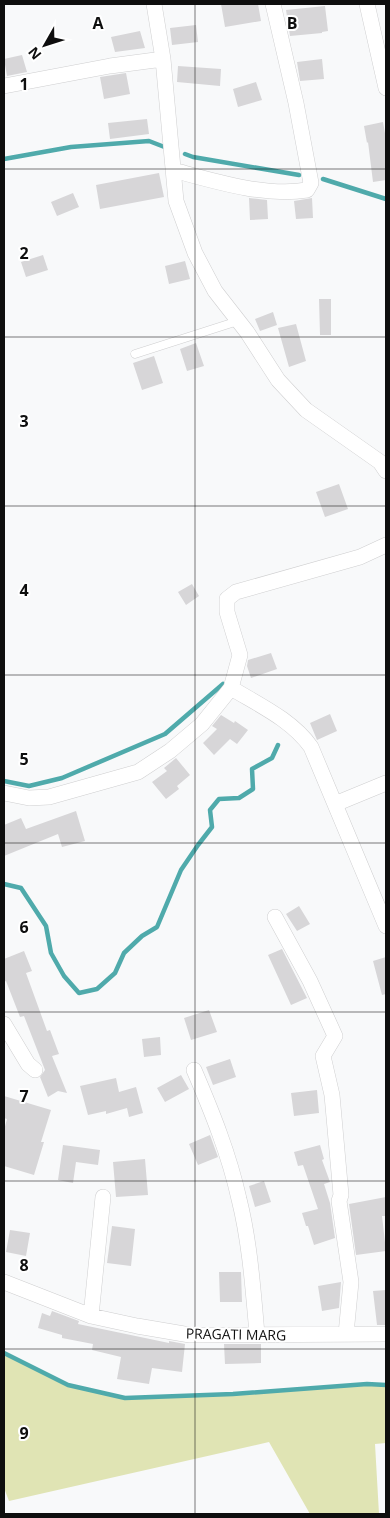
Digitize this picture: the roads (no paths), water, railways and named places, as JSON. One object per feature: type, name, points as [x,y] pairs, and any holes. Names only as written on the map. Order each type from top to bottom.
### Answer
[{"type":"street","points":[[154,4],[163,58],[176,201],[195,253],[215,291],[278,380],[306,410],[380,462],[386,471]]},
{"type":"street","points":[[173,170],[235,186],[293,192],[307,190],[311,183],[296,104],[273,4]]},
{"type":"street","points":[[367,4],[386,88]]},
{"type":"street","points":[[4,86],[163,58]]},
{"type":"street","points":[[4,793],[30,798],[49,797],[138,772],[170,751],[202,724],[231,688],[240,655],[227,612],[227,599],[236,592],[360,557],[386,544]]},
{"type":"street","points":[[231,688],[289,724],[302,735],[311,747],[386,926]]},
{"type":"street","points":[[335,804],[386,783]]},
{"type":"street","points":[[275,917],[310,980],[335,1036],[323,1056],[332,1095],[341,1195],[339,1201],[350,1282],[346,1334]]},
{"type":"street","points":[[4,1024],[28,1064],[35,1070]]},
{"type":"street","points":[[194,1070],[220,1133],[239,1198],[252,1267],[256,1334]]},
{"type":"street","points":[[91,1316],[103,1197]]},
{"type":"street","name":"PRAGATI MARG","points":[[4,1282],[91,1316],[190,1335],[386,1334]]},
{"type":"lane","points":[[135,354],[238,321]]},
{"type":"waterway","points":[[4,159],[71,147],[149,141],[167,148]]},
{"type":"waterway","points":[[185,154],[193,157],[299,175]]},
{"type":"waterway","points":[[323,179],[386,199]]},
{"type":"waterway","points":[[4,781],[29,786],[62,778],[165,734],[223,684]]},
{"type":"waterway","points":[[4,884],[21,888],[46,926],[51,953],[64,976],[79,993],[97,989],[115,973],[124,953],[142,936],[157,927],[181,870],[212,827],[210,810],[219,799],[239,798],[253,789],[252,769],[272,758],[278,745]]},
{"type":"waterway","points":[[4,1353],[68,1385],[125,1398],[233,1394],[367,1384],[386,1385]]}]
